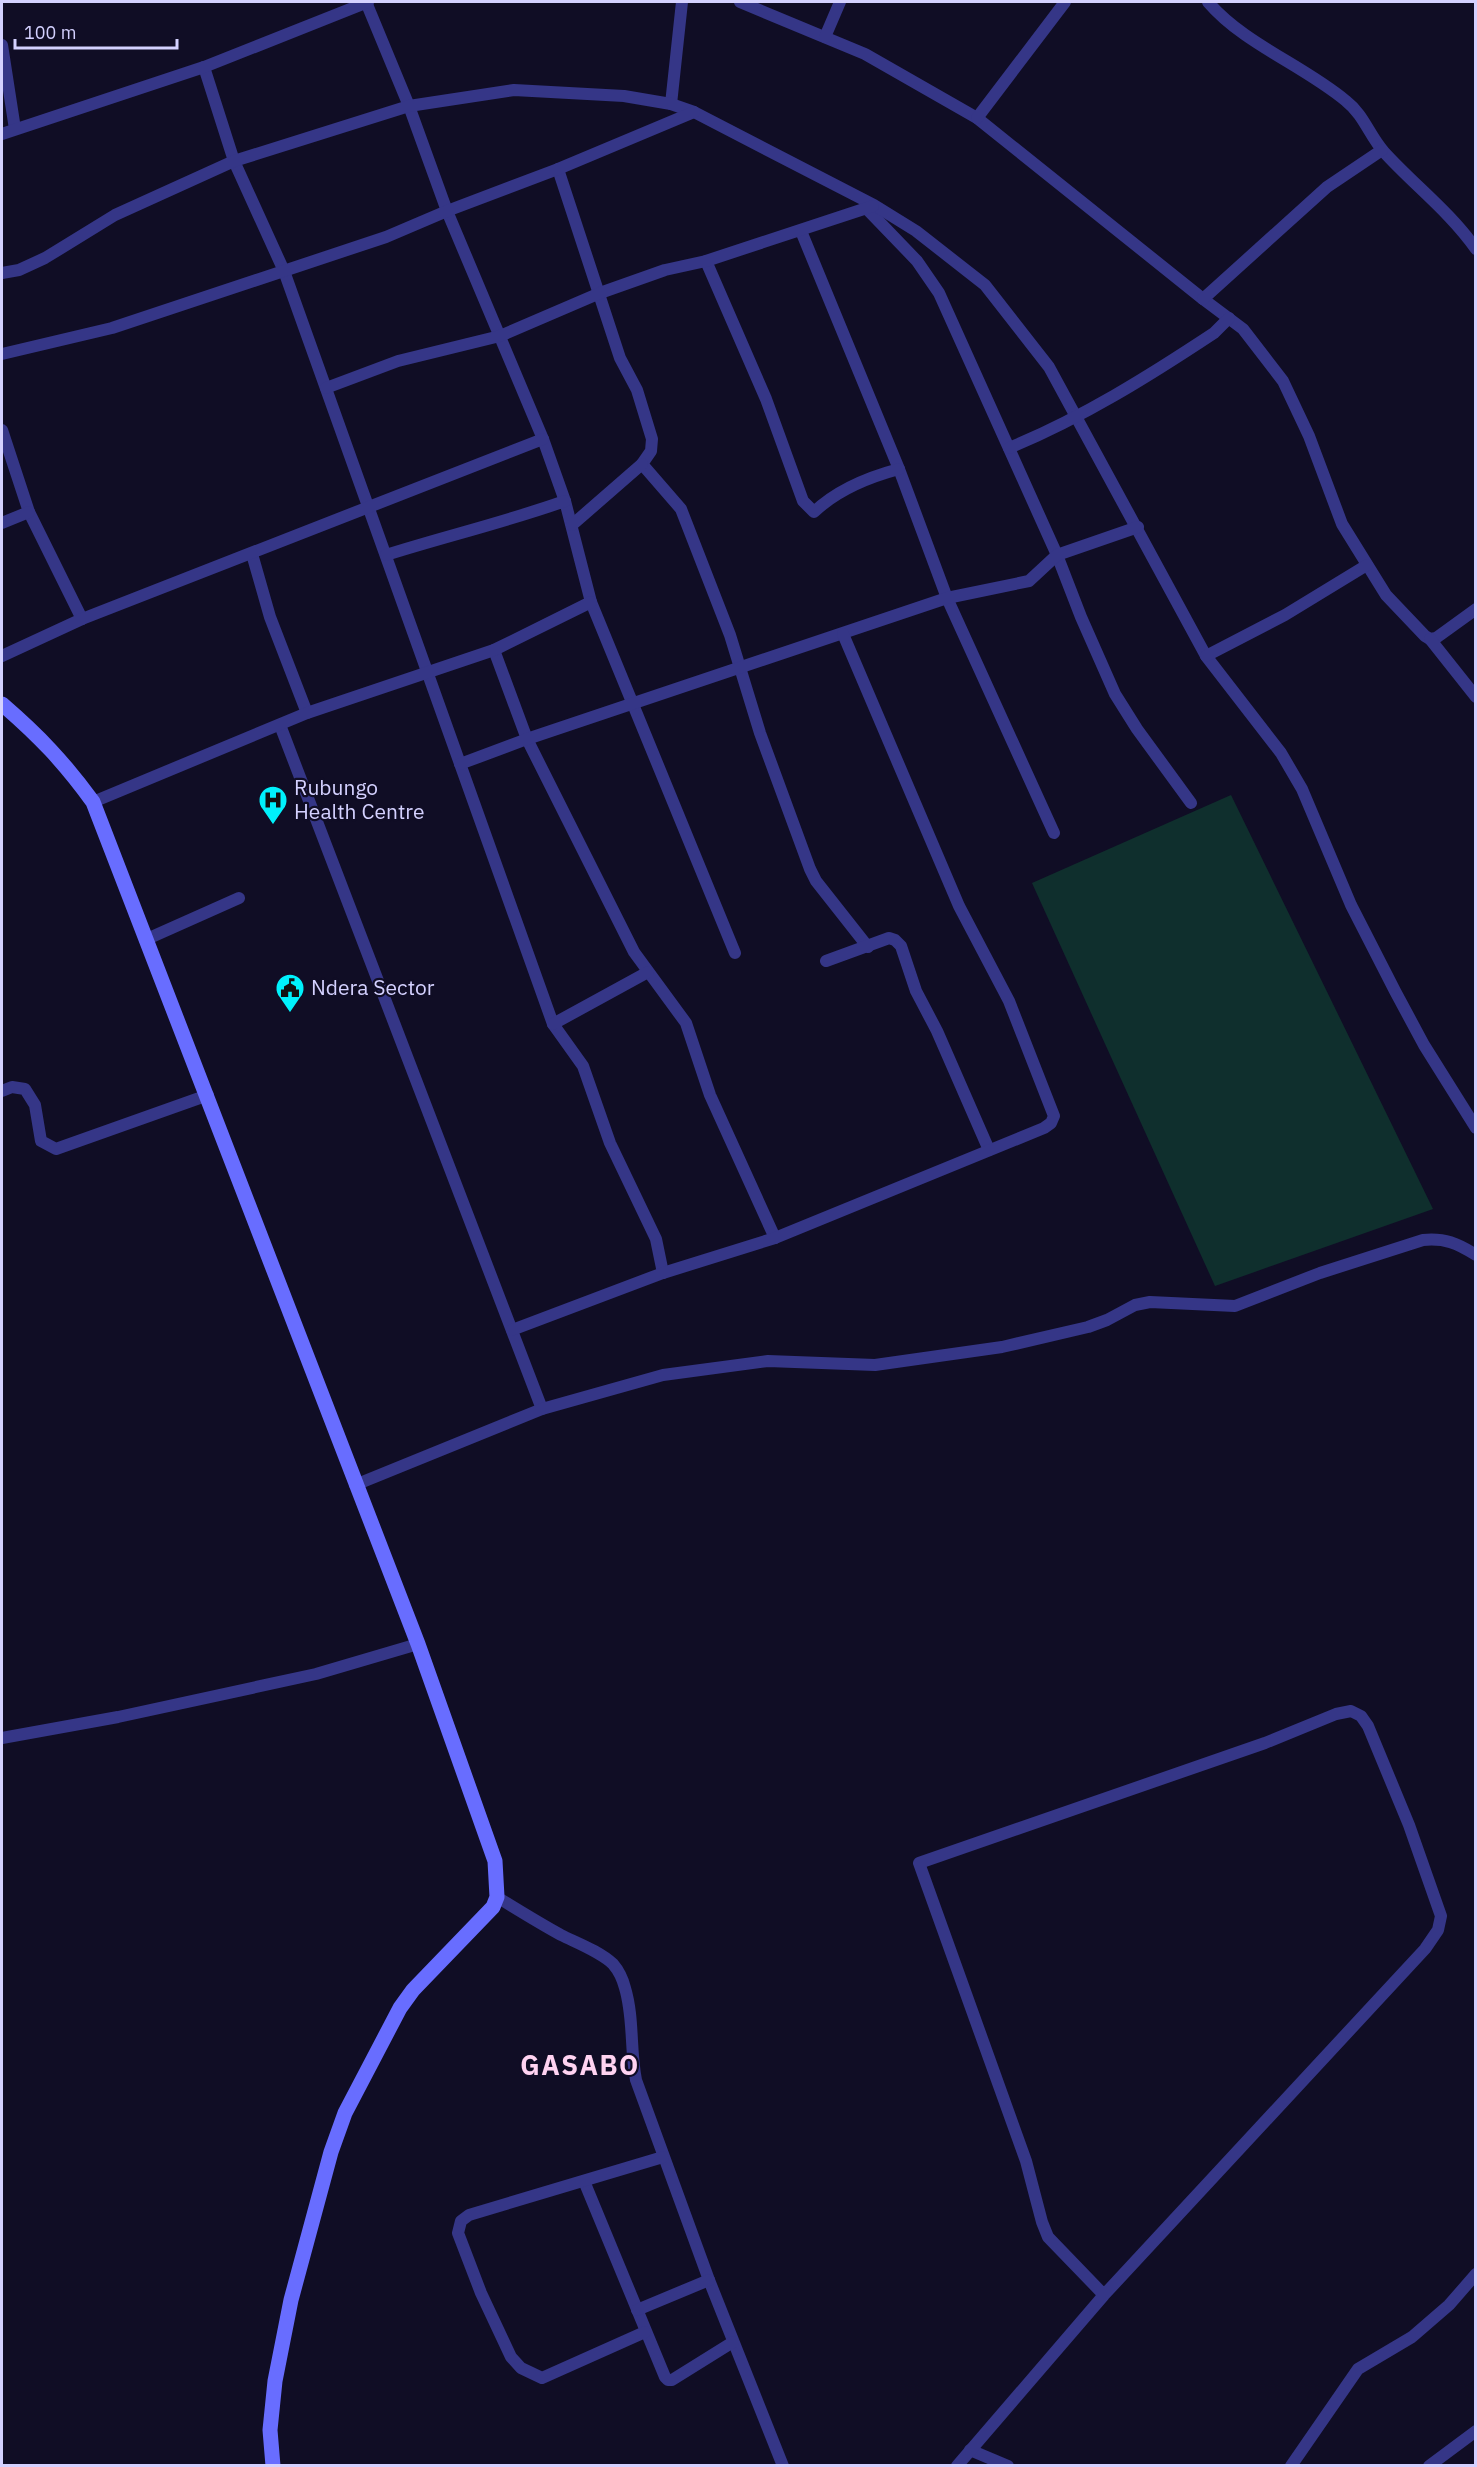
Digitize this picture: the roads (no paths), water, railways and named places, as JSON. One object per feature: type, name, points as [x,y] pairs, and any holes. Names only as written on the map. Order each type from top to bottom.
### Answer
[{"type":"main road","points":[[2,704],[31,728],[66,765],[93,802],[418,1644],[495,1861],[497,1897],[493,1907],[480,1923],[425,1977],[400,2008],[345,2113],[331,2152],[291,2300],[277,2370],[270,2430],[273,2466]]},
{"type":"street","points":[[2,134],[204,67],[367,2],[409,106],[447,211],[543,439],[565,501],[591,602],[735,953]]},
{"type":"street","points":[[671,104],[682,2]]},
{"type":"street","points":[[740,2],[865,54],[977,118],[1229,318],[1256,343],[1284,381],[1309,436],[1342,524],[1367,565],[1386,595],[1430,639],[1476,697]]},
{"type":"street","points":[[825,37],[840,2]]},
{"type":"street","points":[[977,118],[1065,2]]},
{"type":"street","points":[[1208,2],[1243,33],[1318,79],[1347,101],[1361,114],[1382,150],[1451,219],[1476,249]]},
{"type":"street","points":[[2,45],[15,129]]},
{"type":"street","points":[[204,67],[234,161],[284,271],[553,1024],[583,1066],[610,1143],[656,1239],[663,1273]]},
{"type":"street","points":[[2,273],[19,270],[45,258],[115,215],[234,161],[409,106],[514,90],[624,96],[671,104],[694,112],[915,231],[985,285],[1049,367],[1138,527],[1206,656],[1281,753],[1302,789],[1351,905],[1395,992],[1424,1045],[1476,1128]]},
{"type":"street","points":[[2,354],[112,328],[386,237],[447,211],[558,170],[694,112]]},
{"type":"street","points":[[1203,299],[1327,187],[1382,150]]},
{"type":"street","points":[[558,170],[620,358],[637,390],[652,439],[651,451],[642,464],[572,525]]},
{"type":"street","points":[[326,387],[398,361],[500,336],[600,293],[665,270],[706,261],[870,207]]},
{"type":"street","points":[[870,207],[917,261],[939,293],[1057,555],[1115,694],[1137,729],[1191,803]]},
{"type":"street","points":[[801,231],[899,469],[947,598],[1054,833]]},
{"type":"street","points":[[706,261],[765,399],[807,507],[814,512],[824,503],[858,484],[899,469]]},
{"type":"street","points":[[1009,448],[1077,418],[1178,357],[1214,333],[1229,318]]},
{"type":"street","points":[[2,430],[29,512],[82,619]]},
{"type":"street","points":[[2,656],[82,619],[543,439]]},
{"type":"street","points":[[642,464],[681,509],[730,635],[760,733],[810,869],[816,881],[868,946]]},
{"type":"street","points":[[386,555],[440,538],[512,520],[565,501]]},
{"type":"street","points":[[2,523],[29,512]]},
{"type":"street","points":[[460,764],[527,739],[947,598],[1029,581],[1057,555],[1138,527]]},
{"type":"street","points":[[252,554],[270,617],[307,713]]},
{"type":"street","points":[[1206,656],[1285,615],[1367,565]]},
{"type":"street","points":[[93,802],[307,713],[494,650],[591,602]]},
{"type":"street","points":[[1430,639],[1436,638],[1476,609]]},
{"type":"street","points":[[512,1330],[663,1273],[775,1238],[1044,1128],[1051,1123],[1054,1116],[1052,1107],[1009,1001],[959,906],[843,634]]},
{"type":"street","points":[[494,650],[527,739],[634,952],[686,1023],[710,1095],[775,1238]]},
{"type":"street","points":[[280,725],[542,1409]]},
{"type":"street","points":[[147,939],[239,898]]},
{"type":"street","points":[[826,961],[889,938],[901,946],[916,991],[937,1031],[989,1150]]},
{"type":"street","points":[[553,1024],[648,972]]},
{"type":"street","points":[[2,1091],[12,1087],[25,1089],[35,1105],[41,1142],[56,1149],[208,1095]]},
{"type":"street","points":[[356,1485],[542,1409],[663,1375],[757,1362],[794,1360],[828,1365],[875,1365],[1002,1347],[1088,1327],[1135,1305],[1150,1302],[1235,1306],[1320,1273],[1423,1240],[1438,1238],[1452,1241],[1476,1255]]},
{"type":"street","points":[[2,1738],[118,1717],[316,1674],[418,1644]]},
{"type":"street","points":[[957,2466],[1104,2295],[1425,1949],[1438,1930],[1441,1916],[1409,1825],[1368,1726],[1361,1716],[1351,1711],[1336,1714],[1265,1743],[919,1863],[1026,2161],[1048,2237],[1104,2295]]},
{"type":"street","points":[[497,1897],[613,1964],[620,1974],[628,2000],[633,2038],[632,2060],[636,2080],[709,2280],[783,2466]]},
{"type":"street","points":[[645,2332],[542,2378],[530,2374],[511,2356],[468,2261],[458,2233],[461,2221],[469,2215],[663,2157]]},
{"type":"street","points":[[584,2181],[645,2332],[668,2380],[672,2380],[733,2342]]},
{"type":"street","points":[[1291,2466],[1358,2369],[1412,2337],[1449,2306],[1476,2274]]},
{"type":"street","points":[[637,2310],[709,2280]]},
{"type":"street","points":[[1429,2466],[1476,2431]]},
{"type":"street","points":[[970,2450],[1008,2466]]},
{"type":"place","name":"Rubungo Health Centre","points":[[273,826]]},
{"type":"place","name":"Ndera Sector","points":[[290,1014]]},
{"type":"district","name":"GASABO","points":[[580,2066]]}]
